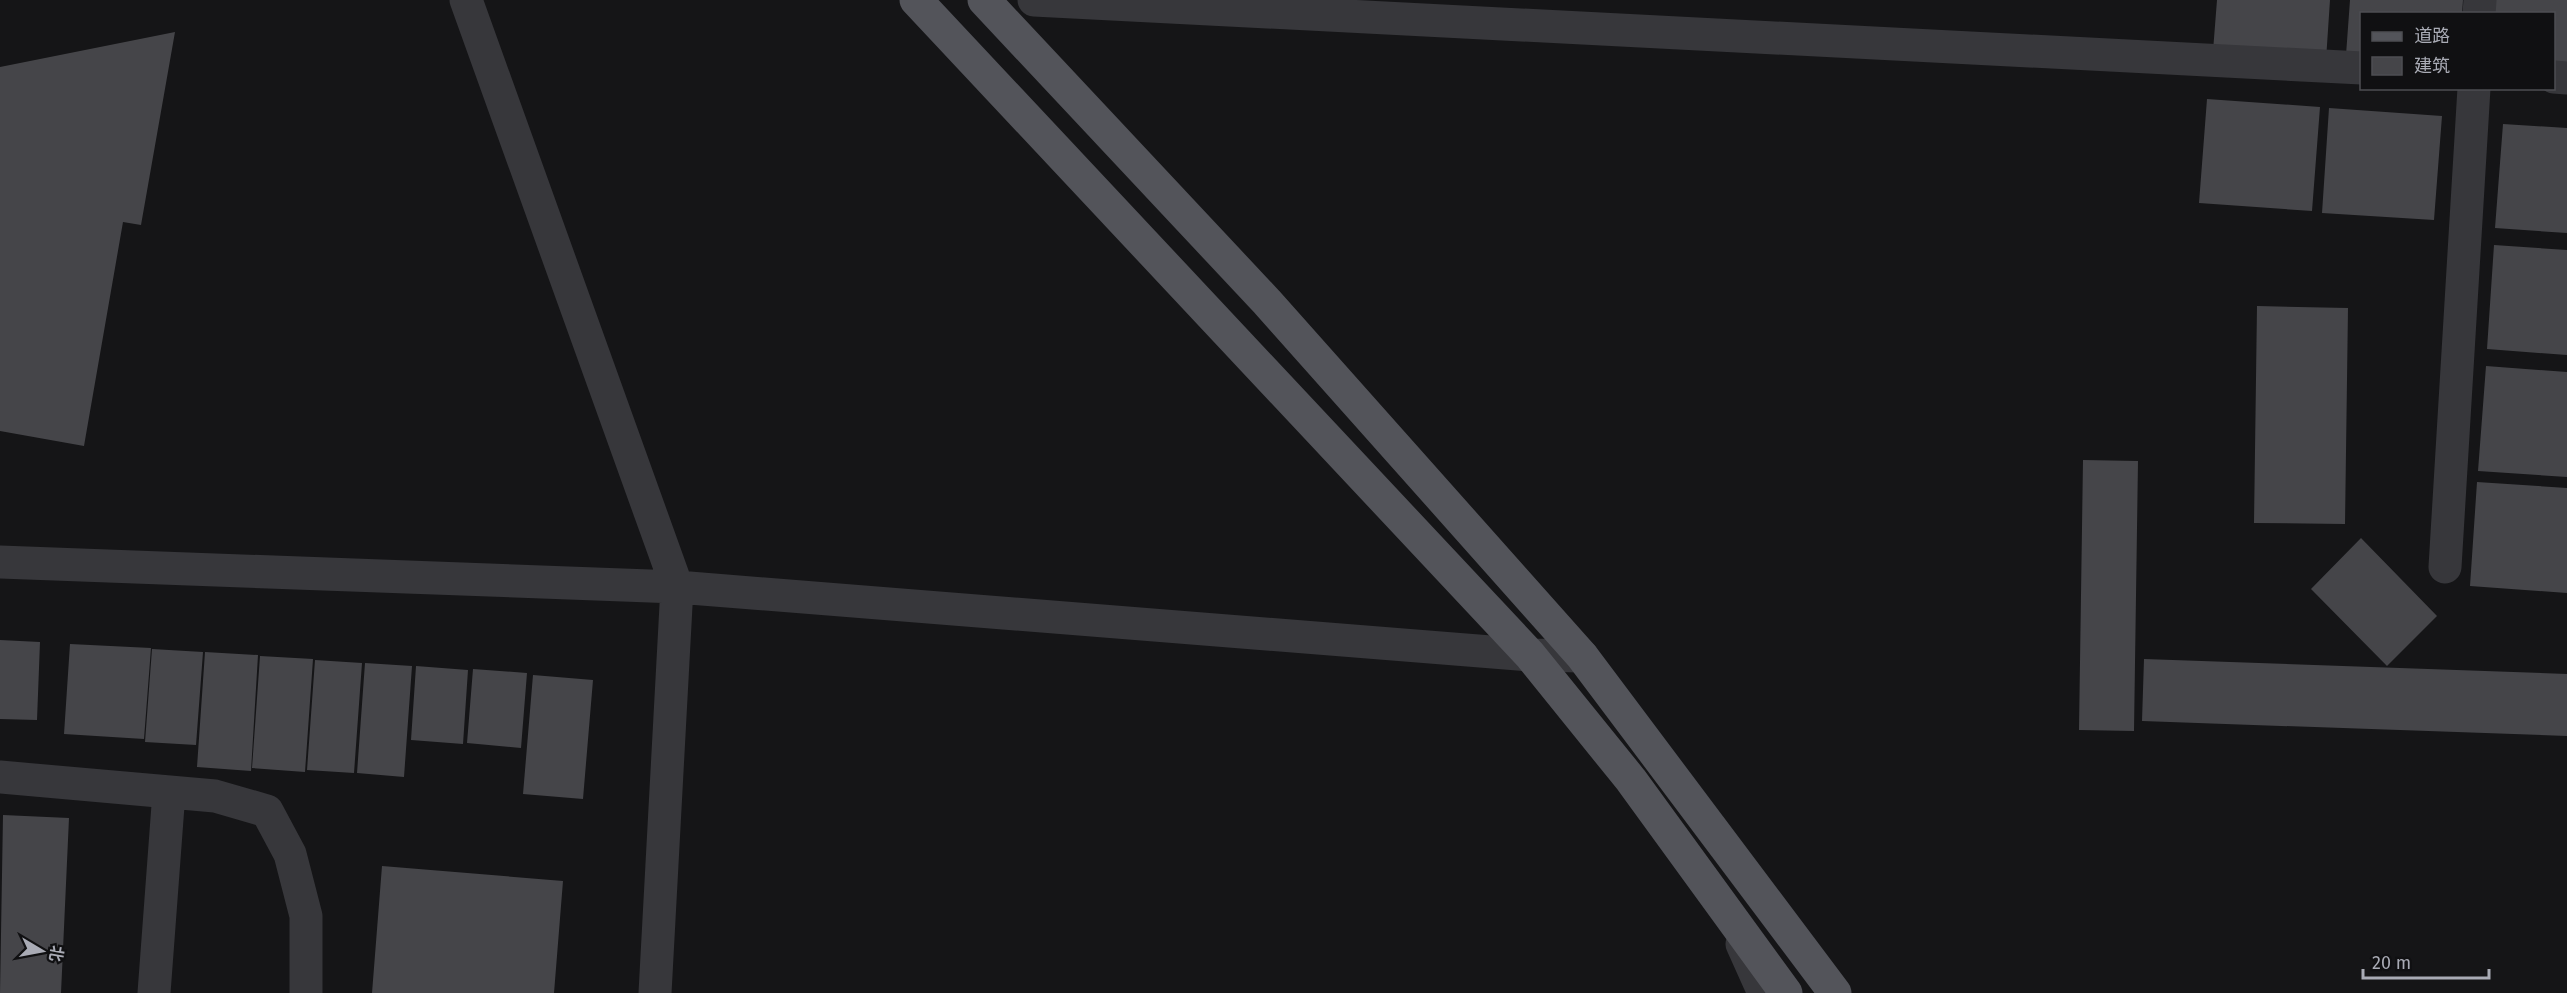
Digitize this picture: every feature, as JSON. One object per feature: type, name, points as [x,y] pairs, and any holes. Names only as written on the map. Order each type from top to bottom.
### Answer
[{"type":"main road","points":[[916,0],[1530,655],[1631,780],[1786,993]]},
{"type":"main road","points":[[984,0],[1267,302],[1582,656],[1835,993]]},
{"type":"street","points":[[466,0],[677,587],[655,993]]},
{"type":"street","points":[[1034,0],[2360,68]]},
{"type":"street","points":[[2445,567],[2474,90]]},
{"type":"street","points":[[0,562],[677,587],[1530,655],[1582,656]]},
{"type":"street","points":[[0,777],[215,796],[267,811],[290,854],[306,916],[306,993]]},
{"type":"street","points":[[154,993],[169,792]]},
{"type":"street","points":[[1729,915],[1764,993]]},
{"type":"building","points":[[2217,0],[2330,0],[2326,60],[2213,51]]},
{"type":"building","points":[[2350,0],[2463,0],[2462,12],[2360,12],[2360,56],[2346,55]]},
{"type":"building","points":[[2493,0],[2567,0],[2567,69],[2555,68],[2555,12],[2492,12]]},
{"type":"building","points":[[175,32],[141,225],[123,222],[84,446],[0,431],[0,67]]},
{"type":"building","points":[[2207,99],[2320,107],[2312,211],[2199,203]]},
{"type":"building","points":[[2329,108],[2442,116],[2434,220],[2322,213]]},
{"type":"building","points":[[2503,124],[2567,128],[2567,233],[2495,228]]},
{"type":"building","points":[[2494,245],[2567,250],[2567,355],[2487,349]]},
{"type":"building","points":[[2257,306],[2348,308],[2345,524],[2254,523]]},
{"type":"building","points":[[2486,366],[2567,372],[2567,477],[2478,471]]},
{"type":"building","points":[[2083,460],[2138,461],[2134,731],[2079,730]]},
{"type":"building","points":[[2477,482],[2567,488],[2567,593],[2470,586]]},
{"type":"building","points":[[2361,538],[2437,616],[2387,666],[2311,589]]},
{"type":"building","points":[[0,640],[40,642],[37,720],[0,719]]},
{"type":"building","points":[[70,644],[151,648],[144,739],[64,734]]},
{"type":"building","points":[[152,649],[203,652],[196,745],[145,742]]},
{"type":"building","points":[[205,652],[258,655],[251,771],[197,767]]},
{"type":"building","points":[[260,656],[313,659],[305,772],[252,768]]},
{"type":"building","points":[[2144,659],[2567,674],[2567,736],[2142,721]]},
{"type":"building","points":[[315,660],[362,663],[354,773],[307,770]]},
{"type":"building","points":[[365,663],[412,666],[404,777],[357,773]]},
{"type":"building","points":[[416,666],[468,670],[463,744],[411,740]]},
{"type":"building","points":[[473,669],[527,673],[521,748],[467,743]]},
{"type":"building","points":[[533,675],[593,680],[583,799],[523,794]]},
{"type":"building","points":[[3,815],[69,818],[61,993],[0,993]]},
{"type":"building","points":[[382,866],[563,881],[554,993],[372,993]]}]
